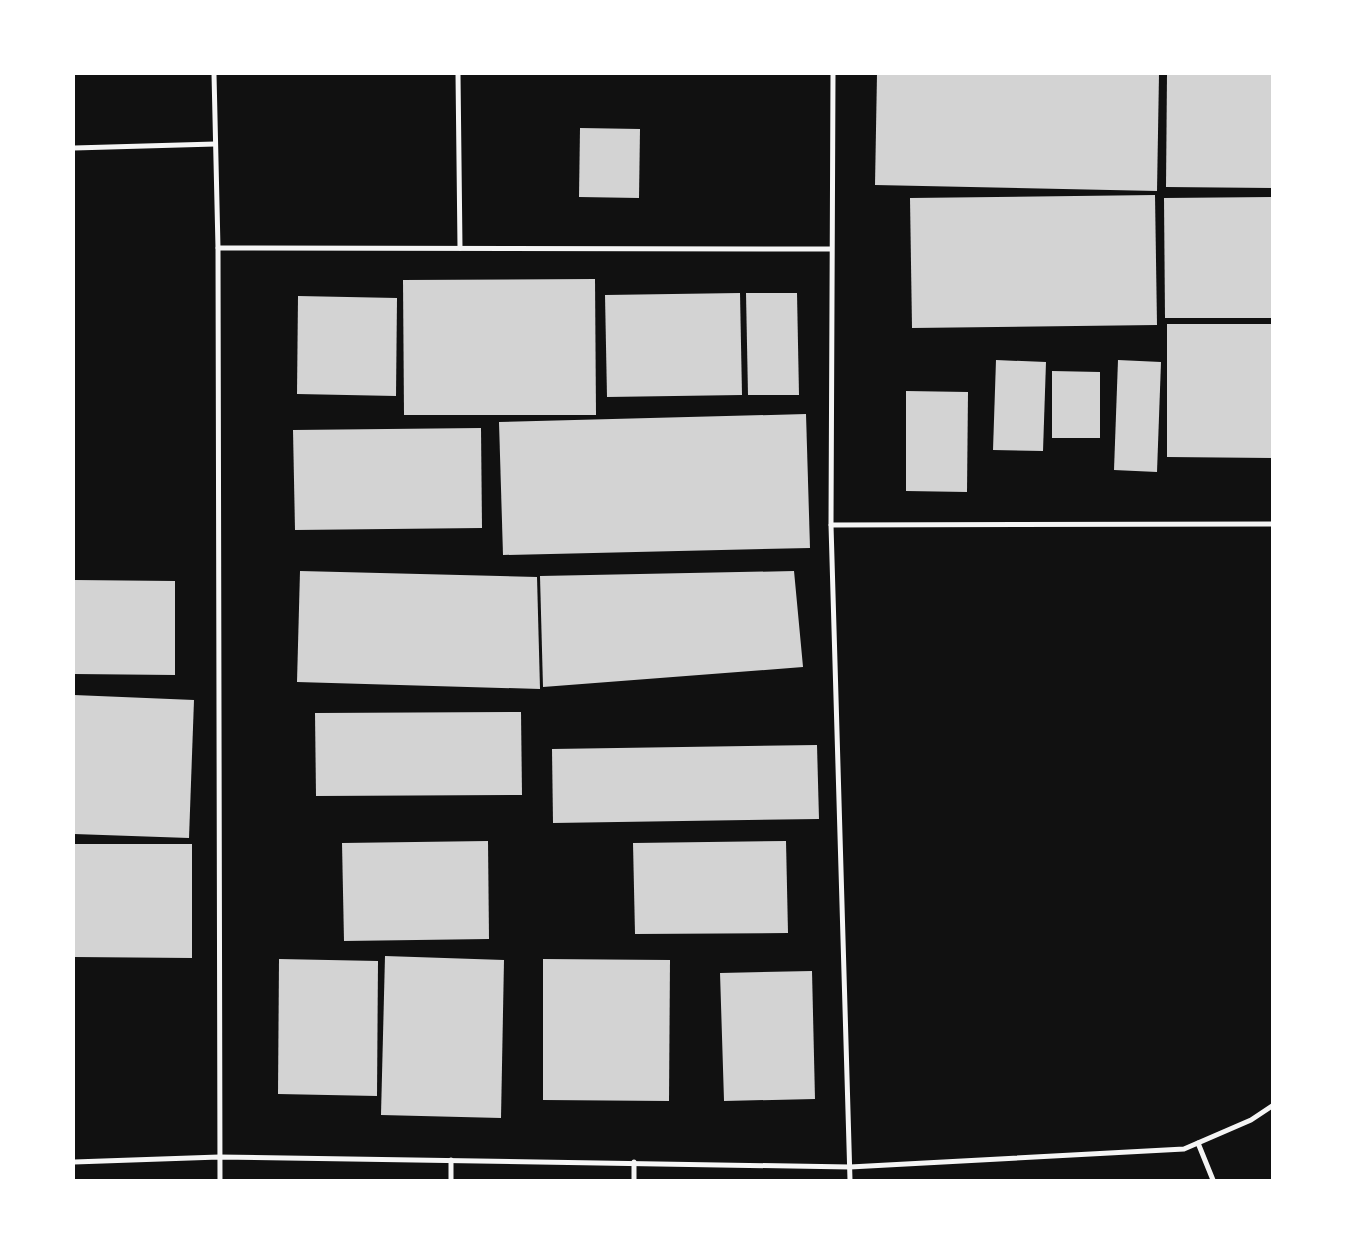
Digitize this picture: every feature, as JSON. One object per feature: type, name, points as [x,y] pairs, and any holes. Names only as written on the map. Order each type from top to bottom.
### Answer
[{"type":"street","points":[[214,74],[218,248],[220,1180]]},
{"type":"street","points":[[458,74],[460,248]]},
{"type":"street","points":[[833,74],[831,524],[850,1180]]},
{"type":"street","points":[[74,148],[215,144]]},
{"type":"street","points":[[218,248],[831,249]]},
{"type":"street","points":[[831,524],[1272,524]]},
{"type":"street","points":[[74,1162],[219,1157],[634,1162],[850,1167],[1184,1149],[1251,1120],[1272,1106]]},
{"type":"street","points":[[1198,1143],[1214,1180]]},
{"type":"street","points":[[451,1160],[451,1180]]},
{"type":"street","points":[[634,1162],[634,1180]]},
{"type":"building","points":[[877,74],[1159,74],[1157,191],[875,185]]},
{"type":"building","points":[[1167,74],[1272,74],[1272,188],[1166,187]]},
{"type":"building","points":[[580,128],[640,129],[639,198],[579,197]]},
{"type":"building","points":[[1155,195],[1157,325],[912,328],[910,198]]},
{"type":"building","points":[[1272,197],[1272,318],[1165,318],[1164,198]]},
{"type":"building","points":[[595,279],[596,415],[404,415],[403,280]]},
{"type":"building","points":[[740,293],[742,395],[607,397],[605,295]]},
{"type":"building","points":[[746,293],[797,293],[799,395],[748,395]]},
{"type":"building","points":[[298,296],[397,298],[396,396],[297,394]]},
{"type":"building","points":[[1167,324],[1272,324],[1272,458],[1167,457]]},
{"type":"building","points":[[996,360],[1046,362],[1043,451],[993,450]]},
{"type":"building","points":[[1118,360],[1161,362],[1157,472],[1114,470]]},
{"type":"building","points":[[1052,371],[1100,372],[1100,438],[1052,438]]},
{"type":"building","points":[[906,391],[968,392],[967,492],[906,491]]},
{"type":"building","points":[[806,414],[810,548],[503,555],[499,422]]},
{"type":"building","points":[[481,428],[482,528],[295,530],[293,430]]},
{"type":"building","points":[[300,571],[537,577],[540,689],[297,682]]},
{"type":"building","points":[[794,571],[803,667],[543,687],[540,576]]},
{"type":"building","points":[[74,580],[175,581],[175,675],[74,674]]},
{"type":"building","points":[[74,695],[194,700],[189,838],[74,834]]},
{"type":"building","points":[[521,712],[522,795],[316,796],[315,713]]},
{"type":"building","points":[[817,745],[819,819],[553,823],[552,749]]},
{"type":"building","points":[[488,841],[489,939],[344,941],[342,843]]},
{"type":"building","points":[[786,841],[788,933],[635,934],[633,843]]},
{"type":"building","points":[[74,844],[192,844],[192,958],[74,957]]},
{"type":"building","points":[[385,956],[504,960],[501,1118],[381,1115]]},
{"type":"building","points":[[279,959],[378,961],[377,1096],[278,1094]]},
{"type":"building","points":[[543,959],[670,960],[669,1101],[543,1100]]},
{"type":"building","points":[[812,971],[815,1099],[724,1101],[720,973]]}]
